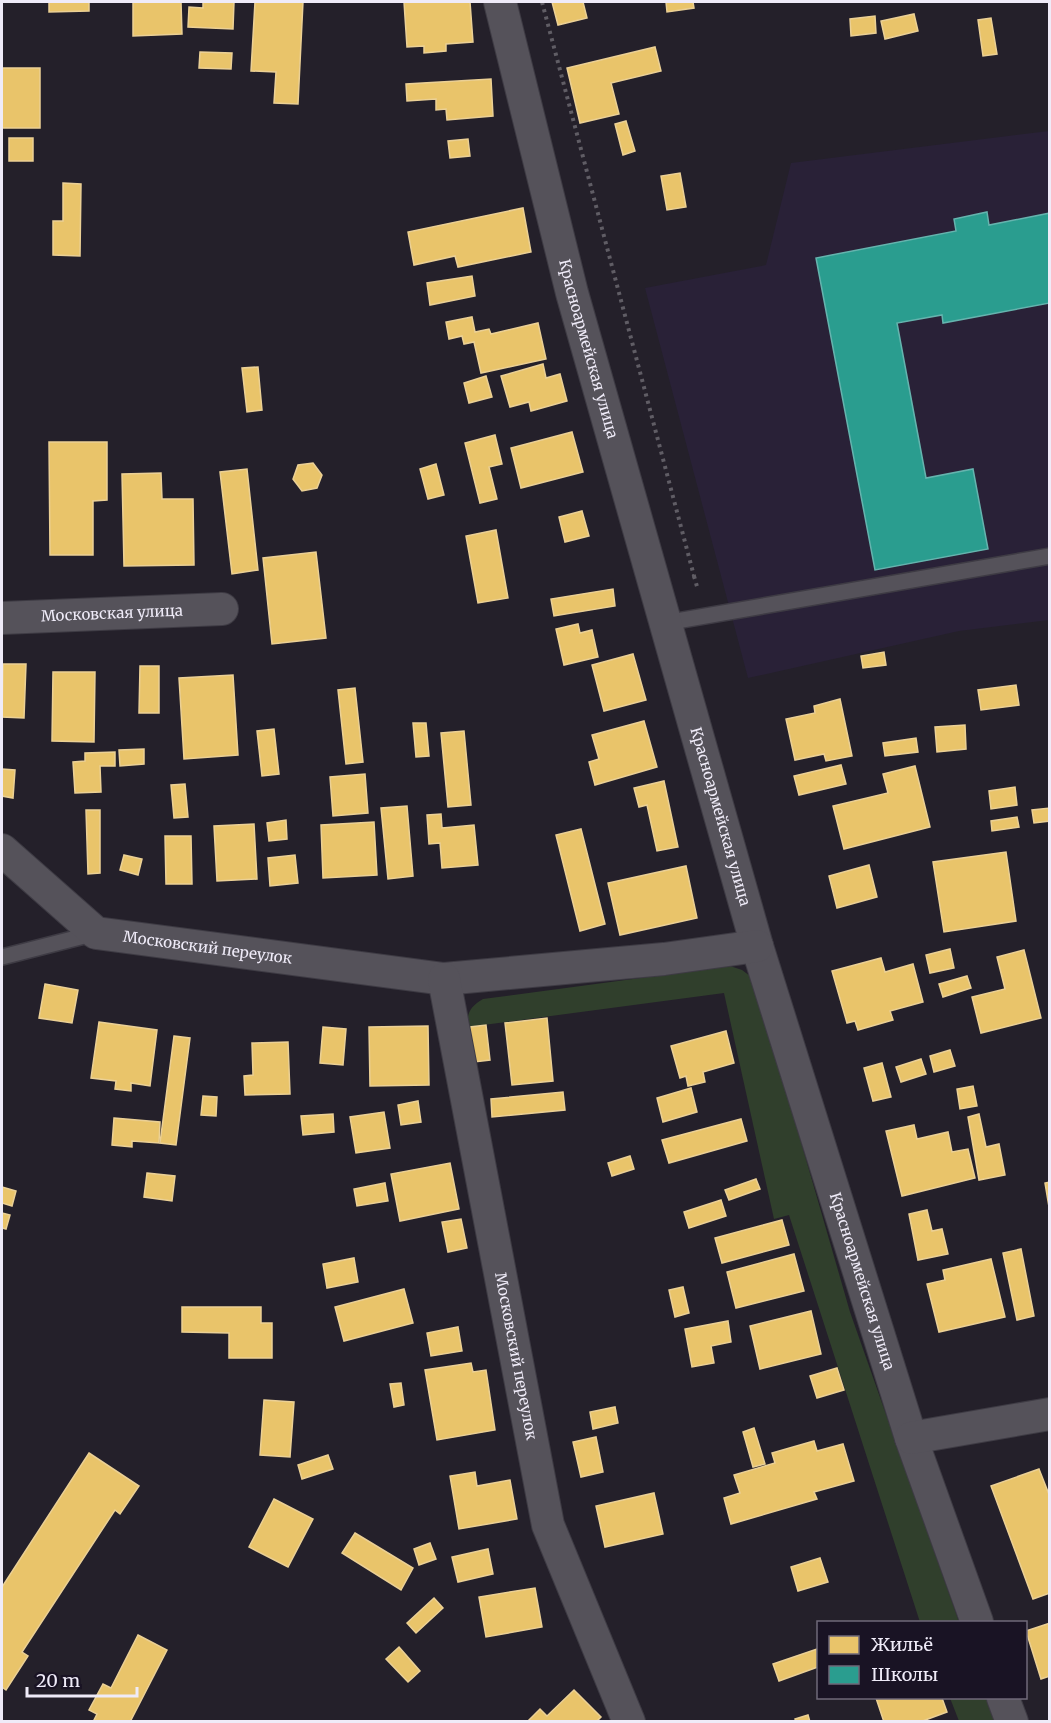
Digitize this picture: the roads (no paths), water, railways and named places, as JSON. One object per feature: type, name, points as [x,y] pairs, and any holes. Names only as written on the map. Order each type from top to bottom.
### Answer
[{"type":"street","name":"Красноармейская улица","points":[[500,2],[572,293],[757,946],[912,1438],[976,1621]]},
{"type":"street","name":"Московская улица","points":[[2,618],[222,609]]},
{"type":"street","points":[[2,850],[96,933]]},
{"type":"street","name":"Московский переулок","points":[[96,933],[444,979],[664,959],[757,946]]},
{"type":"street","name":"Московский переулок","points":[[444,979],[548,1525],[629,1722]]},
{"type":"street","points":[[912,1438],[1050,1414]]},
{"type":"street","points":[[1003,1699],[1012,1722]]},
{"type":"lane","points":[[665,623],[1050,556]]},
{"type":"lane","points":[[2,957],[96,933]]}]
